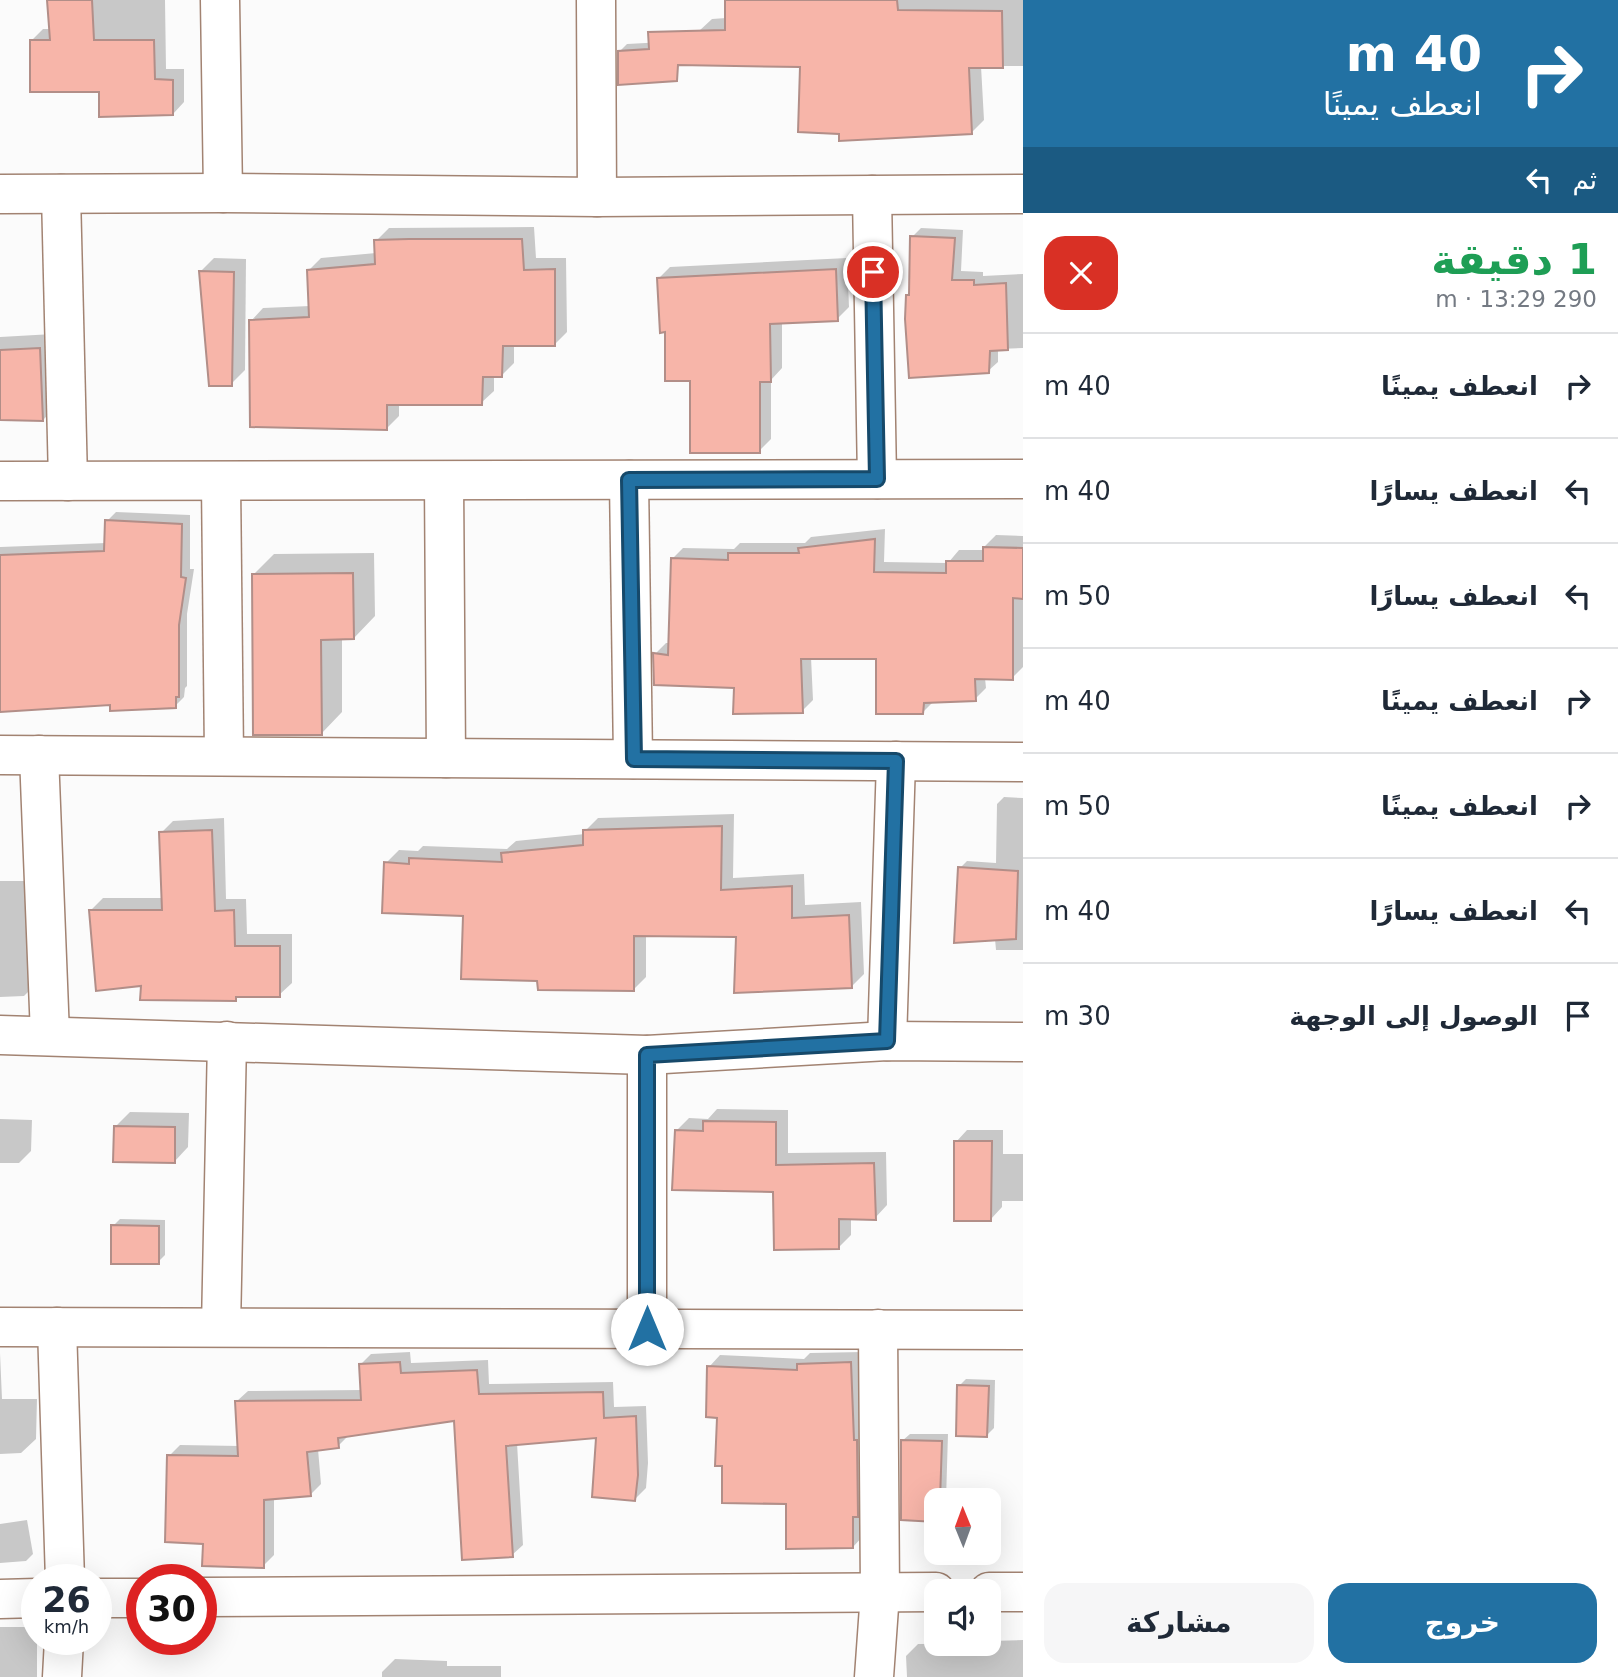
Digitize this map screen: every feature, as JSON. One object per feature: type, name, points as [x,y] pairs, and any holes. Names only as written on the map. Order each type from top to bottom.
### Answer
[{"type":"street","points":[[220,0],[223,192]]},
{"type":"street","points":[[596,0],[597,197]]},
{"type":"street","points":[[0,182],[0,194],[223,192],[597,197],[1023,194]]},
{"type":"street","points":[[61,194],[68,481]]},
{"type":"street","points":[[872,195],[877,479]]},
{"type":"street","points":[[0,481],[1023,478]]},
{"type":"street","points":[[629,480],[634,759]]},
{"type":"street","points":[[444,481],[446,758]]},
{"type":"street","points":[[221,482],[224,756]]},
{"type":"street","points":[[0,755],[1023,762]]},
{"type":"street","points":[[39,755],[50,1035]]},
{"type":"street","points":[[887,1041],[896,761]]},
{"type":"street","points":[[0,1035],[647,1055],[887,1041],[1023,1042]]},
{"type":"street","points":[[221,1327],[227,1041]]},
{"type":"street","points":[[647,1055],[647,1329]]},
{"type":"street","points":[[0,1327],[1023,1330]]},
{"type":"street","points":[[57,1327],[64,1564]]},
{"type":"street","points":[[874,1677],[880,1593],[878,1329]]},
{"type":"street","points":[[217,1597],[924,1592]]},
{"type":"street","points":[[1001,1592],[1023,1592]]},
{"type":"street","points":[[0,1599],[21,1598]]},
{"type":"street","points":[[62,1677],[63,1655]]},
{"type":"building","points":[[47,0],[92,0],[94,40],[154,40],[155,79],[173,80],[173,115],[99,117],[99,92],[30,92],[30,40],[50,40]]},
{"type":"building","points":[[725,0],[897,0],[898,10],[1002,11],[1003,68],[969,68],[972,134],[839,141],[839,134],[798,132],[800,67],[678,65],[677,81],[618,85],[618,51],[649,49],[648,32],[725,30]]},
{"type":"building","points":[[910,236],[955,238],[952,280],[974,280],[974,285],[1006,283],[1008,350],[990,351],[989,373],[909,378],[905,319],[906,295],[909,295]]},
{"type":"building","points":[[522,239],[524,270],[555,269],[555,346],[503,346],[502,377],[483,377],[482,405],[387,405],[387,430],[250,427],[249,320],[309,317],[307,270],[375,264],[374,240]]},
{"type":"building","points":[[836,269],[838,321],[770,324],[771,382],[760,382],[760,453],[690,453],[690,381],[665,381],[665,332],[660,333],[657,278]]},
{"type":"building","points":[[199,271],[234,272],[232,386],[209,386]]},
{"type":"building","points":[[40,348],[43,421],[0,420],[0,350]]},
{"type":"building","points":[[105,520],[182,524],[181,577],[186,578],[179,625],[179,697],[176,697],[176,708],[110,711],[110,705],[0,712],[0,555],[104,551]]},
{"type":"building","points":[[875,539],[874,572],[946,573],[946,561],[983,561],[983,547],[1023,548],[1023,599],[1013,598],[1013,680],[975,679],[976,701],[924,703],[923,714],[876,714],[876,659],[801,659],[803,713],[733,714],[734,688],[654,685],[653,653],[668,655],[671,558],[728,560],[728,553],[799,553],[798,548]]},
{"type":"building","points":[[353,573],[354,639],[321,640],[322,735],[253,735],[252,574]]},
{"type":"building","points":[[722,826],[721,890],[792,886],[792,918],[849,915],[852,988],[734,993],[736,937],[634,936],[634,991],[538,990],[537,981],[461,979],[463,916],[382,913],[384,862],[409,864],[409,858],[502,862],[501,853],[583,845],[583,830]]},
{"type":"building","points":[[212,830],[215,911],[234,910],[235,946],[280,946],[280,997],[236,997],[236,1001],[140,1000],[141,986],[96,991],[89,910],[162,910],[159,832]]},
{"type":"building","points":[[958,867],[1018,871],[1016,939],[954,943]]},
{"type":"building","points":[[703,1121],[776,1122],[776,1165],[874,1163],[876,1220],[839,1219],[839,1249],[774,1250],[773,1192],[672,1190],[675,1130],[703,1131]]},
{"type":"building","points":[[114,1126],[175,1127],[175,1163],[113,1162]]},
{"type":"building","points":[[954,1141],[992,1141],[991,1221],[954,1221]]},
{"type":"building","points":[[111,1225],[159,1226],[159,1264],[111,1264]]},
{"type":"building","points":[[400,1362],[401,1373],[477,1370],[479,1394],[603,1392],[604,1418],[636,1416],[638,1475],[635,1501],[592,1497],[596,1438],[506,1446],[513,1557],[462,1560],[454,1421],[338,1438],[339,1448],[307,1452],[311,1496],[264,1500],[264,1568],[202,1564],[203,1544],[165,1542],[167,1455],[238,1456],[235,1401],[361,1400],[359,1364]]},
{"type":"building","points":[[851,1362],[854,1440],[857,1440],[858,1517],[853,1517],[853,1548],[786,1549],[786,1504],[722,1503],[722,1466],[715,1466],[717,1418],[706,1417],[707,1366],[797,1370],[797,1364]]},
{"type":"building","points":[[957,1385],[989,1386],[987,1437],[956,1436]]},
{"type":"building","points":[[901,1440],[942,1441],[940,1488],[924,1488],[924,1521],[901,1520]]},
{"type":"route","points":[[647,1329],[647,1055],[887,1041],[896,761],[634,759],[629,480],[877,479],[873,272]]}]
